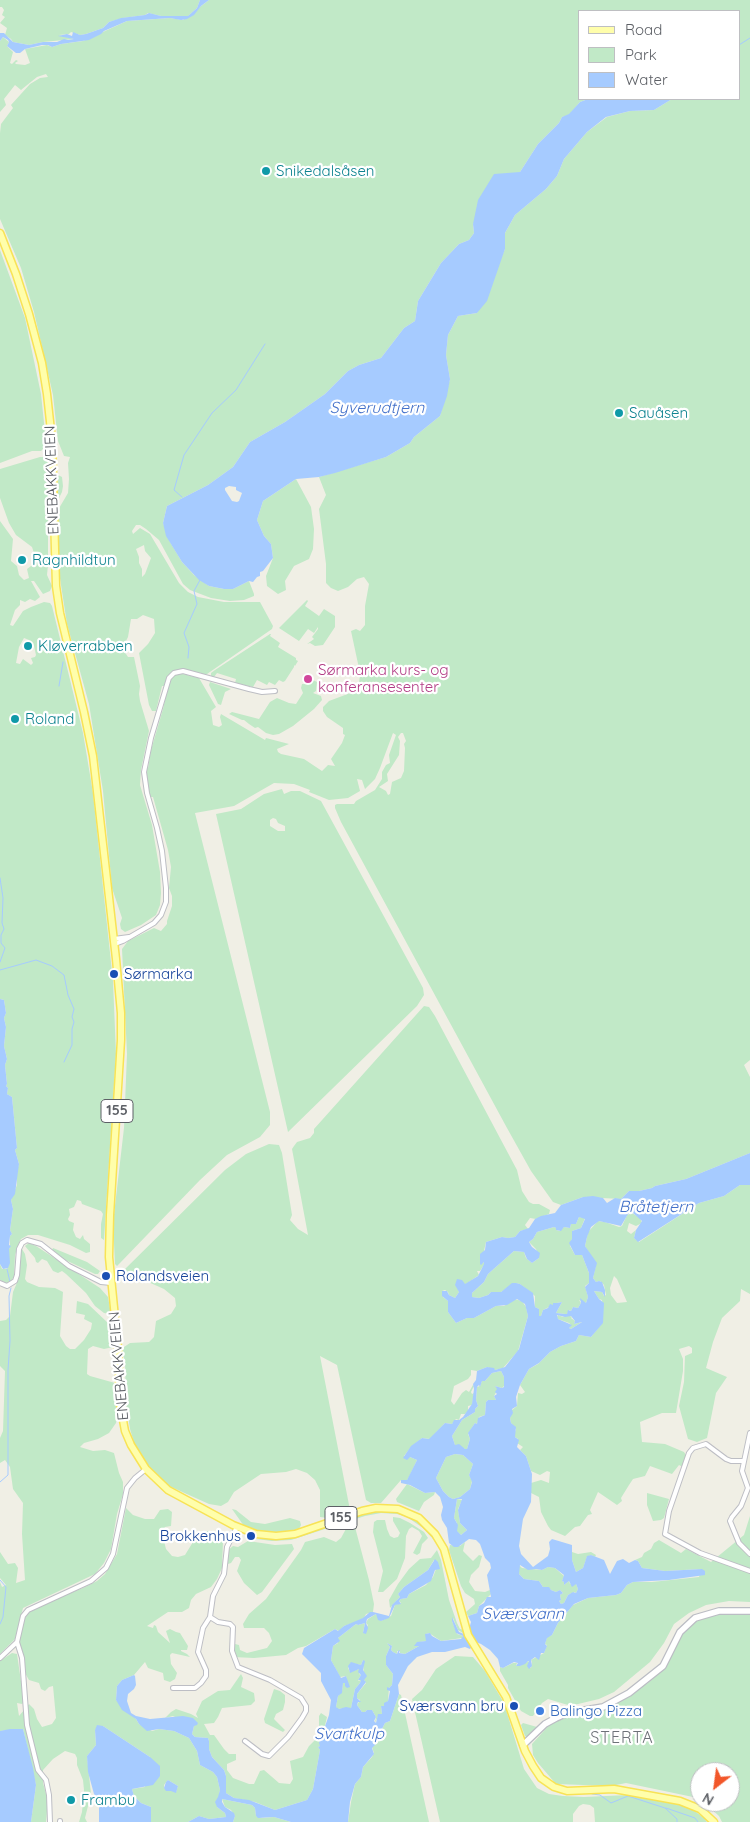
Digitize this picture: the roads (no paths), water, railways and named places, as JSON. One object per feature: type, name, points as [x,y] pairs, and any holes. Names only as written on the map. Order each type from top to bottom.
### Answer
[{"type":"main road","name":"ENEBAKKVEIEN","points":[[0,233],[29,314],[46,387],[52,440],[56,586],[60,613],[92,749],[114,941],[121,1030],[108,1238],[122,1417],[131,1446],[146,1469],[158,1482],[175,1494],[237,1527],[256,1534],[283,1536],[302,1532],[371,1509],[393,1508],[415,1516],[432,1530],[444,1549],[463,1619],[472,1642],[506,1697],[523,1745],[536,1772],[543,1780],[554,1787],[570,1791],[605,1788],[677,1800],[697,1807],[714,1822]]},
{"type":"main road","points":[[523,1745],[546,1724],[556,1718],[567,1713],[603,1707],[629,1693],[663,1666],[680,1632],[694,1618],[719,1611],[750,1611]]},
{"type":"street","points":[[114,941],[129,937],[154,924],[161,915],[166,902],[162,851],[158,828],[146,793],[144,772],[151,738],[169,678],[176,672],[183,671],[262,692],[274,691]]},
{"type":"street","points":[[0,1283],[7,1286],[15,1281],[19,1249],[22,1243],[27,1240],[41,1244],[70,1266],[102,1282],[111,1283]]},
{"type":"street","points":[[750,1432],[742,1473],[748,1488],[730,1522],[739,1543],[750,1554]]},
{"type":"street","points":[[744,1461],[736,1462],[726,1459],[706,1444],[693,1448],[689,1453],[669,1511],[665,1534],[700,1553],[750,1571]]},
{"type":"street","points":[[50,1822],[46,1780],[38,1770],[27,1725],[22,1658],[17,1642],[20,1625],[28,1610],[91,1580],[106,1568],[113,1554],[127,1488],[134,1478],[146,1469]]},
{"type":"street","points":[[174,1688],[195,1688],[206,1676],[198,1652],[203,1628],[210,1617],[213,1596],[224,1574],[227,1547],[237,1527]]},
{"type":"street","points":[[210,1617],[218,1622],[234,1626],[232,1651],[238,1667],[270,1680],[301,1698],[306,1706],[306,1711],[298,1725],[269,1756],[262,1754],[245,1741]]},
{"type":"street","points":[[0,1658],[17,1642]]},
{"type":"water","points":[[200,0],[209,0],[194,15],[187,19],[170,18],[127,21],[89,40],[52,47],[42,45],[25,49],[20,53],[16,53],[7,46],[9,42],[3,37],[0,41],[0,33],[4,33],[13,42],[29,45],[57,42],[64,39],[74,39],[58,36],[67,34],[72,36],[73,32],[80,35],[86,34],[103,28],[109,22],[121,18],[149,13],[161,16],[188,16],[197,8]]},
{"type":"water","name":"Syverudtjern","points":[[585,100],[670,100],[654,110],[630,111],[606,117],[587,132],[564,159],[557,176],[546,189],[515,215],[505,233],[505,249],[487,301],[477,313],[458,316],[448,335],[446,355],[450,379],[447,396],[440,416],[414,437],[410,443],[386,457],[319,477],[296,479],[263,501],[257,520],[264,536],[271,544],[273,558],[263,571],[260,572],[260,576],[253,582],[249,581],[233,589],[224,589],[209,586],[199,580],[182,562],[166,536],[163,523],[167,506],[208,485],[233,467],[250,442],[285,422],[325,394],[348,371],[359,365],[381,358],[404,328],[415,321],[418,301],[441,263],[459,244],[469,240],[474,233],[473,224],[478,200],[494,174],[520,172],[538,144],[559,123],[562,117],[569,114],[580,102]],"holes":[[[229,486],[236,487],[236,490],[242,493],[237,502],[232,501],[225,488]]]},
{"type":"water","points":[[0,999],[4,1000],[6,1013],[4,1018],[6,1027],[4,1046],[7,1059],[5,1065],[6,1086],[8,1088],[7,1094],[12,1097],[17,1148],[15,1150],[19,1164],[15,1194],[11,1200],[13,1209],[10,1230],[12,1234],[9,1245],[11,1246],[9,1249],[10,1263],[8,1268],[3,1269],[0,1264]]},
{"type":"water","name":"Sværsvann","points":[[750,1153],[750,1185],[740,1185],[724,1196],[699,1203],[638,1242],[634,1238],[636,1230],[642,1221],[633,1213],[628,1214],[621,1226],[599,1221],[591,1227],[585,1246],[597,1263],[593,1278],[596,1282],[602,1282],[605,1290],[605,1297],[602,1292],[594,1291],[604,1303],[603,1323],[591,1337],[579,1335],[576,1341],[550,1352],[539,1363],[529,1369],[520,1385],[516,1397],[517,1406],[512,1409],[513,1413],[510,1418],[511,1423],[516,1427],[515,1437],[519,1440],[517,1447],[526,1456],[532,1474],[531,1502],[523,1519],[519,1546],[521,1554],[533,1567],[548,1556],[549,1542],[552,1539],[572,1545],[572,1560],[576,1572],[583,1568],[587,1556],[591,1555],[604,1560],[610,1574],[617,1561],[623,1559],[629,1563],[635,1560],[638,1561],[642,1568],[665,1571],[702,1569],[705,1571],[705,1575],[633,1582],[616,1595],[588,1598],[574,1604],[558,1623],[552,1635],[547,1638],[545,1644],[547,1646],[544,1653],[541,1653],[539,1660],[535,1657],[531,1660],[532,1666],[529,1669],[527,1666],[529,1661],[520,1666],[516,1666],[518,1663],[514,1662],[503,1668],[500,1667],[498,1659],[490,1650],[476,1642],[470,1649],[465,1647],[445,1652],[432,1652],[417,1657],[408,1666],[398,1685],[399,1694],[390,1721],[385,1723],[376,1744],[372,1748],[374,1754],[363,1767],[361,1777],[355,1784],[350,1802],[348,1822],[291,1822],[274,1817],[258,1818],[252,1805],[222,1799],[225,1807],[234,1813],[233,1822],[188,1822],[199,1816],[209,1819],[226,1817],[225,1813],[217,1807],[215,1802],[220,1790],[217,1777],[213,1772],[200,1765],[197,1751],[189,1738],[174,1731],[159,1729],[147,1731],[136,1719],[122,1710],[116,1700],[117,1686],[122,1680],[135,1676],[136,1685],[128,1694],[127,1701],[131,1713],[136,1716],[150,1719],[183,1716],[193,1718],[198,1723],[194,1726],[192,1734],[195,1737],[208,1738],[212,1757],[224,1770],[226,1776],[226,1793],[234,1798],[249,1800],[275,1810],[307,1800],[313,1789],[320,1750],[318,1747],[320,1746],[319,1743],[329,1715],[331,1700],[321,1681],[321,1673],[302,1654],[304,1648],[335,1629],[338,1631],[344,1626],[363,1618],[370,1612],[389,1616],[392,1605],[400,1597],[398,1594],[404,1587],[428,1570],[435,1559],[438,1562],[440,1569],[435,1570],[431,1581],[409,1594],[407,1598],[401,1599],[399,1601],[401,1604],[395,1605],[389,1618],[381,1621],[378,1620],[376,1614],[367,1619],[368,1628],[366,1634],[363,1633],[365,1623],[356,1624],[338,1638],[340,1641],[333,1646],[331,1660],[341,1678],[346,1676],[350,1687],[347,1688],[345,1683],[343,1683],[342,1693],[338,1696],[336,1707],[339,1709],[351,1708],[355,1689],[360,1683],[361,1680],[358,1680],[361,1675],[358,1672],[359,1669],[350,1673],[348,1666],[351,1662],[361,1665],[363,1660],[365,1661],[363,1670],[367,1676],[364,1680],[366,1682],[357,1694],[357,1698],[361,1702],[358,1702],[357,1705],[362,1712],[372,1710],[376,1717],[374,1721],[376,1723],[378,1714],[382,1714],[381,1706],[384,1706],[384,1703],[388,1701],[390,1691],[387,1690],[387,1687],[389,1688],[392,1685],[393,1674],[386,1665],[386,1656],[390,1647],[387,1643],[392,1646],[391,1650],[393,1652],[397,1654],[400,1650],[399,1653],[405,1654],[419,1646],[414,1646],[417,1642],[426,1641],[425,1634],[430,1633],[441,1641],[461,1639],[463,1636],[456,1633],[452,1617],[459,1632],[464,1634],[468,1640],[474,1639],[469,1629],[471,1622],[468,1616],[477,1613],[479,1606],[484,1603],[487,1597],[491,1597],[487,1575],[491,1568],[490,1563],[485,1558],[480,1544],[476,1540],[469,1539],[458,1547],[454,1547],[449,1543],[447,1528],[441,1515],[443,1507],[440,1497],[435,1492],[425,1493],[410,1485],[401,1483],[401,1480],[407,1480],[417,1460],[410,1457],[407,1460],[403,1458],[411,1446],[422,1438],[429,1439],[445,1423],[452,1424],[454,1420],[459,1420],[463,1417],[472,1404],[473,1384],[476,1380],[477,1371],[487,1367],[494,1368],[495,1370],[505,1367],[519,1349],[528,1316],[525,1304],[517,1299],[507,1305],[496,1306],[474,1318],[467,1318],[456,1323],[448,1312],[448,1301],[442,1296],[442,1291],[447,1291],[449,1295],[455,1298],[459,1292],[455,1285],[457,1279],[462,1280],[465,1284],[478,1276],[484,1264],[484,1262],[480,1264],[480,1254],[485,1250],[486,1242],[502,1237],[515,1237],[520,1231],[529,1228],[535,1219],[555,1213],[561,1205],[583,1197],[593,1196],[603,1198],[607,1203],[615,1198],[621,1199],[629,1191],[639,1191],[686,1179]],"holes":[[[579,1217],[585,1219],[581,1228],[572,1231],[572,1239],[569,1243],[575,1255],[582,1255],[589,1273],[589,1283],[585,1287],[588,1297],[586,1303],[580,1298],[581,1303],[578,1308],[573,1307],[571,1311],[568,1310],[567,1314],[556,1313],[562,1302],[553,1303],[553,1305],[550,1304],[548,1308],[543,1310],[541,1316],[539,1316],[539,1309],[535,1307],[533,1293],[516,1283],[512,1283],[501,1292],[491,1292],[479,1298],[472,1297],[472,1293],[484,1282],[488,1274],[514,1251],[524,1252],[527,1259],[532,1263],[539,1258],[540,1253],[529,1242],[537,1232],[554,1227],[556,1230],[561,1231],[564,1227],[570,1228],[571,1224],[576,1224]],[[557,1315],[571,1316],[575,1321],[574,1324],[582,1322],[571,1329],[569,1328],[572,1325],[558,1319]],[[501,1371],[504,1377],[504,1387],[495,1386],[497,1389],[495,1392],[497,1394],[494,1396],[496,1400],[488,1400],[486,1402],[485,1415],[478,1418],[477,1424],[475,1423],[468,1433],[470,1439],[467,1449],[465,1449],[459,1444],[455,1445],[452,1436],[462,1420],[475,1412],[478,1406],[476,1400],[477,1387],[479,1385],[480,1387],[482,1381],[485,1381],[492,1373]],[[455,1454],[463,1455],[473,1464],[469,1475],[472,1482],[470,1489],[460,1497],[453,1499],[443,1491],[436,1478],[446,1457]],[[457,1499],[462,1499],[458,1510],[460,1523],[467,1530],[461,1535],[457,1531],[458,1525],[454,1518]],[[520,1565],[528,1570],[542,1570],[548,1567],[555,1568],[564,1575],[562,1581],[564,1585],[569,1581],[572,1587],[576,1584],[578,1589],[576,1593],[573,1592],[568,1595],[564,1603],[561,1604],[559,1601],[561,1600],[560,1595],[563,1593],[560,1590],[556,1592],[549,1587],[543,1587],[539,1581],[524,1579],[519,1574]]]},
{"type":"water","points":[[97,1725],[103,1726],[150,1757],[160,1766],[160,1776],[153,1785],[132,1789],[134,1796],[141,1803],[151,1807],[151,1822],[99,1822],[99,1806],[88,1772],[87,1756],[96,1745],[95,1730]]},
{"type":"water","points":[[23,1729],[33,1768],[36,1785],[31,1822],[0,1822],[0,1731]]},
{"type":"water","points":[[168,1780],[178,1786],[176,1793],[166,1791],[164,1788]]},
{"type":"waterway","points":[[740,44],[750,38]]},
{"type":"waterway","points":[[182,497],[174,490],[184,455],[212,413],[236,390],[265,344]]},
{"type":"waterway","points":[[188,658],[189,647],[184,633],[197,604],[194,591],[200,580]]},
{"type":"waterway","points":[[59,686],[63,662]]},
{"type":"waterway","points":[[0,878],[3,898],[2,923],[4,929],[1,935],[1,943],[5,948],[0,962]]},
{"type":"waterway","points":[[0,970],[36,960],[52,966],[64,975],[68,995],[74,1009],[72,1017],[74,1022],[72,1045],[64,1062]]},
{"type":"waterway","points":[[7,1269],[10,1282]]},
{"type":"waterway","points":[[0,1482],[8,1475],[9,1296],[11,1288]]},
{"type":"waterway","points":[[0,1580],[6,1587],[3,1617],[0,1624]]},
{"type":"waterway","points":[[592,1794],[600,1795],[611,1803],[628,1796],[665,1808],[677,1819],[677,1822]]},
{"type":"waterway","points":[[666,1808],[695,1818],[698,1822]]},
{"type":"place","name":"Snikedalsåsen","points":[[266,171]]},
{"type":"place","name":"Sauåsen","points":[[619,413]]},
{"type":"place","name":"Ragnhildtun","points":[[22,560]]},
{"type":"place","name":"Kløverrabben","points":[[28,646]]},
{"type":"place","name":"Sørmarka kurs- og konferansesenter","points":[[308,679]]},
{"type":"place","name":"Roland","points":[[15,719]]},
{"type":"place","name":"Sørmarka","points":[[114,974]]},
{"type":"place","name":"Rolandsveien","points":[[106,1276]]},
{"type":"place","name":"Brokkenhus","points":[[251,1536]]},
{"type":"place","name":"Sværsvann bru","points":[[514,1706]]},
{"type":"place","name":"Balingo Pizza","points":[[540,1711]]},
{"type":"place","name":"Frambu","points":[[71,1800]]},
{"type":"district","name":"STERTA","points":[[622,1738]]},
{"type":"water label","name":"Bråtetjern","points":[[656,1207]]},
{"type":"water label","name":"Svartkulp","points":[[349,1734]]}]
